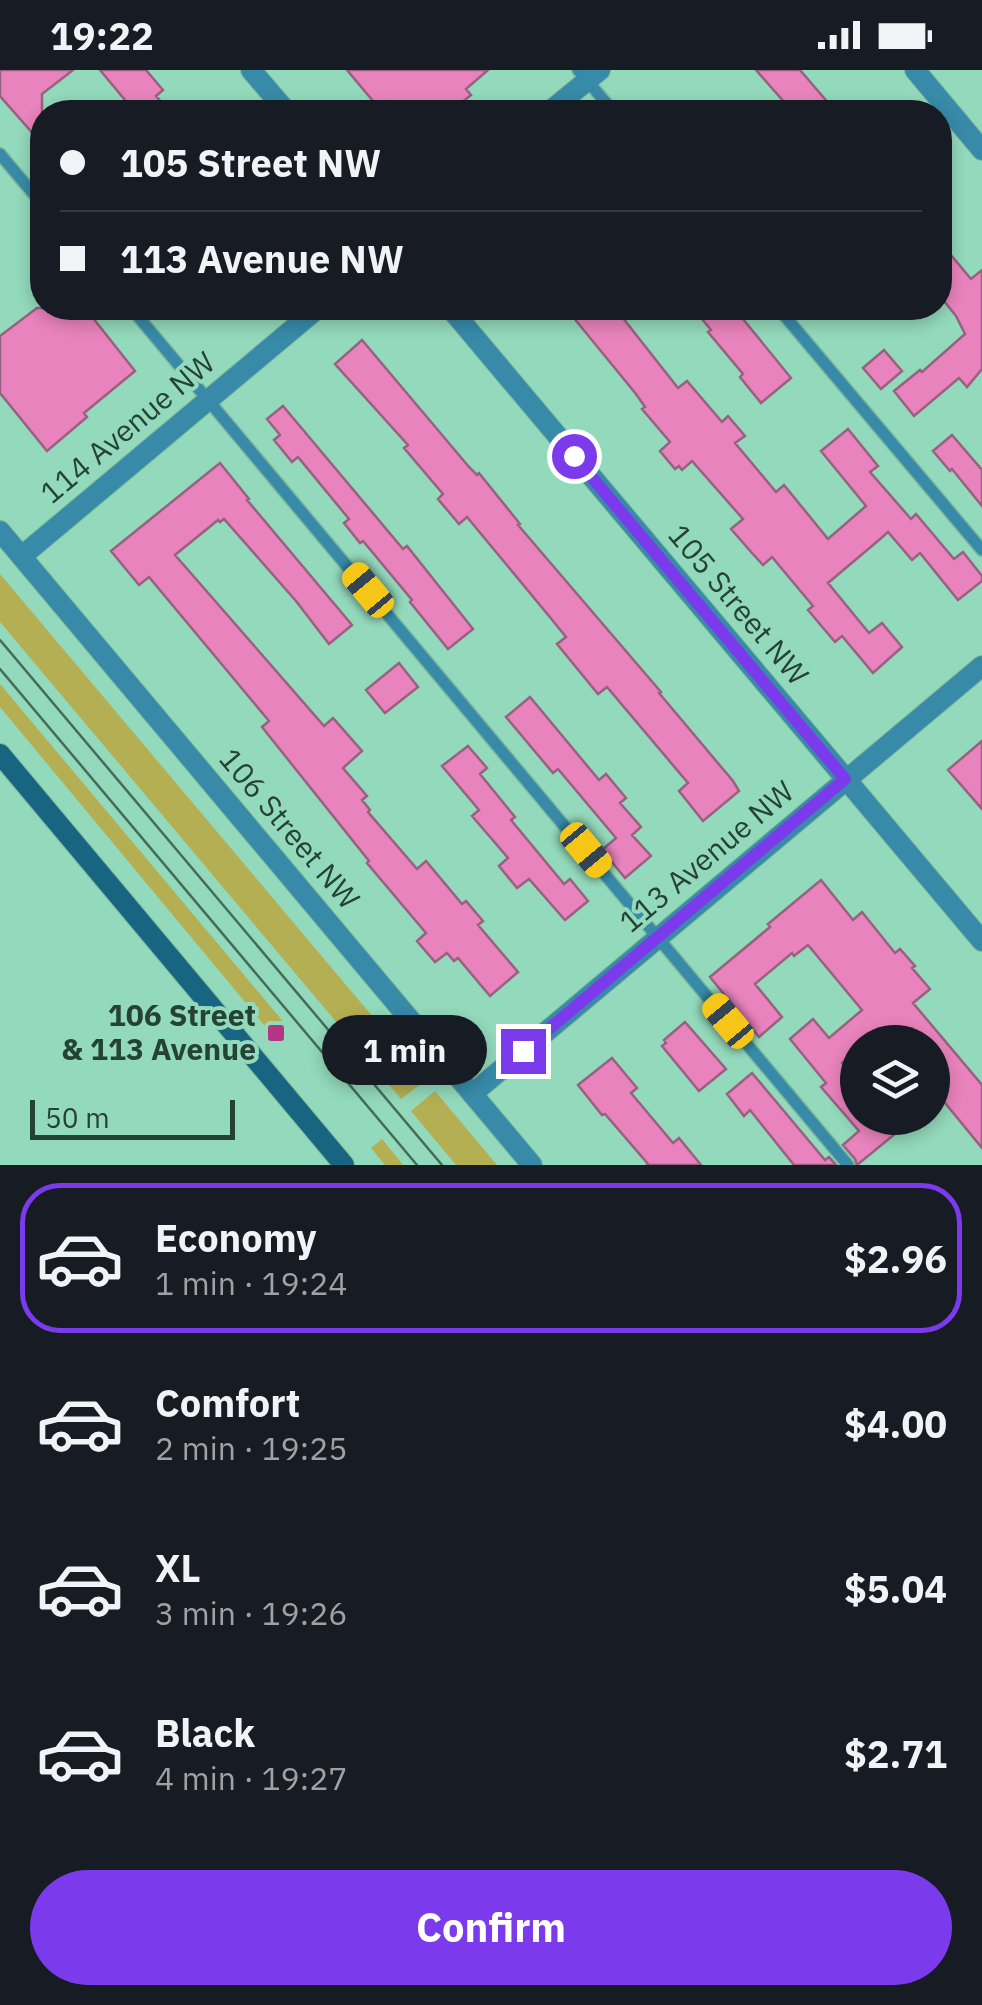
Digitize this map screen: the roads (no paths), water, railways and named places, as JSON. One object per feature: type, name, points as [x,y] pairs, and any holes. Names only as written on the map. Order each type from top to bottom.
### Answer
[{"type":"street","points":[[251,70],[277,100]]},
{"type":"street","points":[[915,70],[940,100]]},
{"type":"street","points":[[561,100],[588,74]]},
{"type":"street","points":[[952,114],[982,150]]},
{"type":"street","name":"114 Avenue NW","points":[[22,556],[304,320]]},
{"type":"street","name":"105 Street NW","points":[[460,320],[982,941]]},
{"type":"street","name":"106 Street NW","points":[[0,531],[532,1165]]},
{"type":"street","name":"113 Avenue NW","points":[[472,1094],[982,666]]},
{"type":"street","points":[[0,754],[344,1165]]},
{"type":"lane","points":[[588,74],[606,100]]},
{"type":"lane","points":[[0,154],[30,190]]},
{"type":"lane","points":[[141,320],[848,1165]]},
{"type":"lane","points":[[788,320],[982,550]]},
{"type":"tram line","points":[[0,640],[442,1165]]},
{"type":"tram line","points":[[0,669],[417,1165]]},
{"type":"place","name":"106 Street & 113 Avenue","points":[[276,1033]]}]
